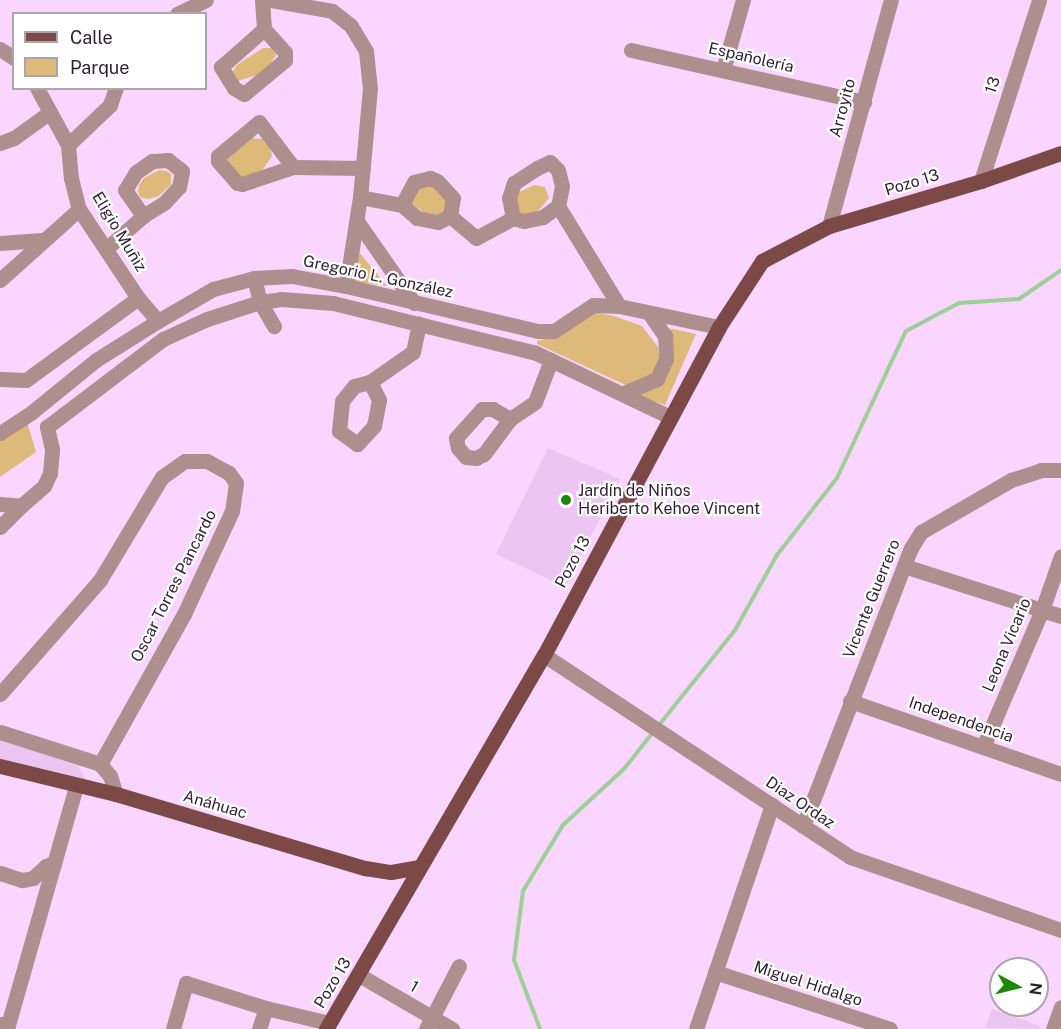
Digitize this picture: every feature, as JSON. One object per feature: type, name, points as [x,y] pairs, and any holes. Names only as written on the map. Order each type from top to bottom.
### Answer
[{"type":"main road","name":"Pozo 13","points":[[328,1026],[544,655],[719,327],[762,261],[829,226],[981,181],[1061,153]]},
{"type":"main road","name":"Anáhuac","points":[[0,766],[116,794],[365,868],[391,872],[420,867]]},
{"type":"street","points":[[181,12],[206,0]]},
{"type":"street","points":[[262,0],[264,28]]},
{"type":"street","points":[[271,0],[332,11],[351,26],[366,51],[370,88],[360,197],[346,286]]},
{"type":"street","points":[[723,70],[743,0]]},
{"type":"street","name":"Arroyito","points":[[829,226],[891,0]]},
{"type":"street","name":"13","points":[[981,181],[1039,0]]},
{"type":"street","name":"Españolería","points":[[631,50],[864,102]]},
{"type":"street","name":"Eligio Muñiz","points":[[38,90],[68,145],[71,178],[80,208],[138,298],[159,321]]},
{"type":"street","points":[[68,145],[110,105],[115,90]]},
{"type":"street","points":[[5,138],[50,112]]},
{"type":"street","points":[[293,167],[259,122],[220,152],[218,156],[218,161],[230,176],[237,183],[242,184],[293,167],[363,168]]},
{"type":"street","points":[[450,216],[476,238],[513,218],[524,222],[543,217],[558,206],[562,186],[558,170],[550,162],[514,183],[509,198],[513,218]]},
{"type":"street","points":[[402,205],[414,182],[430,178],[437,181],[453,198],[450,216]]},
{"type":"street","points":[[360,197],[402,205],[417,218],[438,222],[450,216]]},
{"type":"street","points":[[558,206],[619,306]]},
{"type":"street","points":[[0,280],[80,208]]},
{"type":"street","points":[[106,249],[143,216]]},
{"type":"street","points":[[357,221],[414,303]]},
{"type":"street","points":[[0,243],[42,240]]},
{"type":"street","name":"Gregorio L. González","points":[[1,431],[32,412],[96,360],[159,321],[213,289],[254,278],[291,276],[346,286],[538,331],[554,331],[593,305],[619,306],[719,327]]},
{"type":"street","points":[[254,278],[260,302],[274,326]]},
{"type":"street","points":[[0,379],[26,380],[138,298]]},
{"type":"street","points":[[47,427],[164,339],[207,319],[260,302],[310,300],[536,353],[624,393],[670,417]]},
{"type":"street","points":[[624,393],[657,379],[666,359],[665,336],[649,313]]},
{"type":"street","points":[[370,382],[413,352],[419,324]]},
{"type":"street","points":[[536,353],[538,331]]},
{"type":"street","points":[[510,419],[535,402],[551,360]]},
{"type":"street","points":[[0,527],[44,486],[50,473],[52,449],[47,427],[32,412]]},
{"type":"street","name":"Oscar Torres Pancardo","points":[[0,694],[100,580],[162,477],[185,461],[207,461],[229,473],[236,483],[232,511],[184,614],[100,764]]},
{"type":"street","name":"Vicente Guerrero","points":[[803,826],[911,548],[921,532],[1011,480],[1041,471],[1061,470]]},
{"type":"street","points":[[0,504],[21,506]]},
{"type":"street","name":"Leona Vicario","points":[[983,747],[1042,610],[1061,556]]},
{"type":"street","points":[[904,566],[1061,616]]},
{"type":"street","name":"Diaz Ordaz","points":[[544,655],[850,857],[1061,930]]},
{"type":"street","name":"Independencia","points":[[850,701],[1061,774]]},
{"type":"street","points":[[0,732],[100,764],[110,776],[116,794]]},
{"type":"street","points":[[0,1024],[8,1025],[76,786]]},
{"type":"street","points":[[696,1029],[772,805]]},
{"type":"street","points":[[0,873],[22,880],[33,878],[46,866],[54,863]]},
{"type":"street","points":[[429,1023],[459,966]]},
{"type":"street","name":"Miguel Hidalgo","points":[[715,972],[890,1029]]},
{"type":"street","name":"1","points":[[359,975],[429,1023],[452,1029]]},
{"type":"street","points":[[174,1029],[186,983],[328,1026]]},
{"type":"street","points":[[1053,1029],[1061,1007]]},
{"type":"street","points":[[259,1029],[266,1008]]},
{"type":"shaded area","name":"Jardín de Niños Heriberto Kehoe Vincent","points":[[548,448],[620,479],[565,587],[496,554]]},
{"type":"shaded area","points":[[0,737],[78,766],[89,784],[0,759]]},
{"type":"shaded area","points":[[989,1017],[1015,1017],[1040,1026],[1039,1029],[985,1028]]},
{"type":"green space","points":[[263,48],[273,48],[277,53],[271,63],[258,75],[237,81],[232,73],[237,65]]},
{"type":"green space","points":[[248,138],[263,139],[271,150],[272,156],[261,172],[241,178],[226,161],[227,157]]},
{"type":"green space","points":[[159,170],[171,174],[171,185],[157,197],[147,199],[140,197],[139,185],[144,178]]},
{"type":"green space","points":[[426,183],[439,185],[451,202],[446,214],[428,216],[411,203],[410,196]]},
{"type":"green space","points":[[534,185],[545,187],[549,198],[537,212],[520,217],[510,204],[517,193]]},
{"type":"green space","points":[[359,252],[387,286],[355,282]]},
{"type":"green space","points":[[592,312],[614,316],[642,326],[658,347],[659,357],[654,374],[632,388],[537,344],[537,341],[550,338]]},
{"type":"green space","points":[[663,327],[696,334],[665,405],[632,394],[655,382]]},
{"type":"green space","points":[[27,422],[36,452],[0,477],[0,438]]},
{"type":"waterway","points":[[659,725],[735,630],[777,555],[837,478],[906,331],[959,303],[1019,299],[1061,270]]},
{"type":"waterway","points":[[540,1029],[514,960],[523,891],[563,825],[624,769],[654,731]]},
{"type":"place","name":"Jardín de Niños Heriberto Kehoe Vincent","points":[[566,500]]}]
